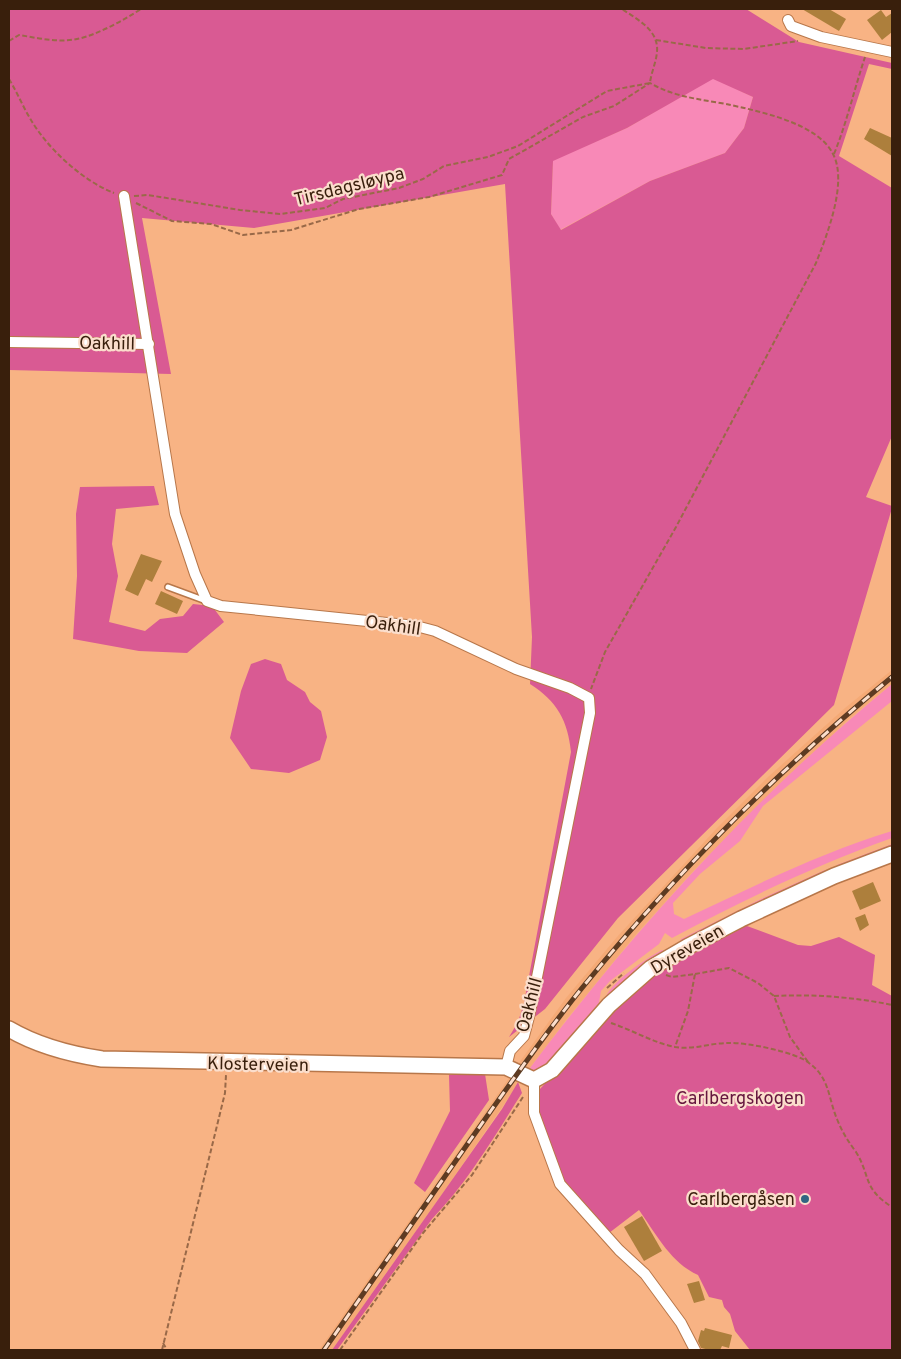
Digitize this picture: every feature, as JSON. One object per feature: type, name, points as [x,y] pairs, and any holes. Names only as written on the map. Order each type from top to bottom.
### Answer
[{"type":"main road","name":"Dyreveien","points":[[534,1080],[552,1070],[597,1018],[629,986],[652,968],[687,947],[741,919],[834,876],[892,854]]},
{"type":"main road","name":"Klosterveien","points":[[9,1029],[39,1044],[71,1054],[102,1060],[509,1069]]},
{"type":"main road","points":[[509,1069],[534,1080]]},
{"type":"street","points":[[788,20],[791,26],[821,37],[892,52]]},
{"type":"street","points":[[124,196],[148,344]]},
{"type":"street","name":"Oakhill","points":[[9,342],[148,344],[175,514],[195,574],[207,601],[221,606],[416,626],[435,631],[516,669],[570,688],[589,698],[590,713],[529,1016],[524,1036],[510,1051],[509,1069]]},
{"type":"street","points":[[534,1080],[534,1113],[560,1184],[619,1250],[645,1274],[681,1323],[695,1350]]},
{"type":"lane","points":[[168,586],[207,601]]},
{"type":"path","points":[[9,41],[19,34],[49,40],[78,39],[125,19],[141,9]]},
{"type":"path","points":[[124,196],[172,221],[211,224],[243,234],[291,230],[359,209],[429,197],[502,175],[509,159],[583,117],[614,106],[650,83],[657,53],[656,40],[648,27],[622,9]]},
{"type":"path","points":[[656,40],[706,48],[744,49],[821,37]]},
{"type":"path","points":[[834,154],[844,128],[850,99],[869,47]]},
{"type":"path","name":"Tirsdagsløypa","points":[[9,79],[31,121],[53,148],[87,178],[109,191],[124,196],[148,195],[240,210],[280,214],[325,208],[343,199],[399,188],[423,179],[444,166],[488,157],[518,146],[607,91],[650,83]]},
{"type":"path","points":[[589,698],[593,680],[605,652],[676,527],[816,263],[829,231],[839,177],[834,154],[824,141],[809,129],[739,107],[668,93],[650,83]]},
{"type":"path","points":[[652,968],[672,977],[729,968],[758,984],[774,996],[790,1036],[829,1089],[836,1118],[847,1142],[855,1151],[868,1185],[879,1199],[892,1207]]},
{"type":"path","points":[[674,1047],[688,1011],[695,974]]},
{"type":"path","points":[[774,996],[800,995],[863,998],[892,1005]]},
{"type":"path","points":[[597,1018],[674,1047],[689,1048],[729,1042],[760,1047],[808,1062]]},
{"type":"path","points":[[162,1350],[224,1094],[227,1063]]},
{"type":"path","points":[[340,1350],[424,1233],[472,1175],[534,1080]]},
{"type":"path","points":[[163,1343],[167,1350]]},
{"type":"shaded area","points":[[713,78],[753,97],[744,128],[725,153],[650,181],[560,230],[551,214],[553,160],[627,128]]},
{"type":"shaded area","points":[[892,670],[892,684],[849,719],[698,866],[638,932],[566,1020],[527,1072],[516,1067],[566,998],[617,937],[717,828],[768,777],[845,708]]},
{"type":"shaded area","points":[[892,684],[892,701],[763,806],[740,841],[700,874],[673,903],[674,914],[684,919],[786,871],[839,850],[892,831],[892,838],[780,884],[672,938],[665,933],[659,944],[610,981],[601,991],[598,1008],[553,1062],[538,1071],[527,1072],[609,967],[698,867],[792,772]]},
{"type":"shaded area","points":[[892,844],[892,849],[836,870],[837,865]]},
{"type":"shaded area","points":[[825,870],[827,871],[680,943],[681,939],[763,898]]},
{"type":"shaded area","points":[[662,950],[666,952],[605,999],[613,986],[621,979],[638,965]]},
{"type":"shaded area","points":[[511,1075],[518,1080],[514,1090],[449,1184],[332,1350],[319,1350]]},
{"type":"green space","points":[[9,9],[746,9],[799,42],[892,63],[892,69],[869,64],[839,156],[892,188],[892,436],[866,497],[892,506],[892,508],[834,705],[618,918],[545,1009],[509,1037],[518,1022],[524,1003],[571,752],[567,731],[560,713],[547,697],[530,684],[532,637],[505,184],[254,228],[142,218],[171,374],[9,370]],"holes":[[[713,79],[753,97],[744,128],[725,153],[650,181],[561,230],[551,214],[553,161],[627,128]]]},
{"type":"green space","points":[[154,486],[159,505],[116,509],[112,544],[118,576],[109,622],[145,631],[160,619],[183,616],[193,604],[212,606],[224,622],[187,653],[139,651],[73,639],[77,576],[76,514],[80,487]]},
{"type":"green space","points":[[265,659],[281,664],[287,680],[305,692],[310,702],[321,711],[327,737],[320,760],[289,773],[251,769],[230,738],[241,691],[251,664]]},
{"type":"green space","name":"Carlbergskogen","points":[[747,926],[798,945],[811,946],[839,937],[875,955],[872,985],[892,996],[892,1350],[750,1350],[735,1331],[730,1314],[724,1307],[722,1300],[709,1297],[698,1275],[688,1270],[672,1255],[639,1210],[609,1233],[566,1186],[538,1115],[537,1094],[540,1089],[636,985],[682,955],[737,927]]},
{"type":"green space","points":[[485,1074],[489,1100],[425,1192],[414,1183],[450,1111],[449,1075]]},
{"type":"green space","points":[[518,1082],[522,1093],[480,1159],[432,1219],[337,1350],[332,1350],[502,1109]]},
{"type":"building","points":[[802,9],[829,9],[846,19],[839,31]]},
{"type":"building","points":[[881,10],[886,17],[892,13],[892,32],[882,40],[867,20]]},
{"type":"building","points":[[870,128],[892,138],[892,156],[864,139]]},
{"type":"building","points":[[141,554],[162,561],[152,582],[146,579],[138,596],[125,590]]},
{"type":"building","points":[[161,591],[183,601],[177,614],[155,604]]},
{"type":"building","points":[[873,882],[881,901],[860,910],[852,891]]},
{"type":"building","points":[[865,914],[869,925],[860,931],[855,918]]},
{"type":"building","points":[[642,1216],[662,1251],[644,1261],[624,1227]]},
{"type":"building","points":[[699,1281],[705,1300],[694,1303],[687,1284]]},
{"type":"building","points":[[705,1328],[732,1335],[729,1348],[722,1346],[720,1350],[710,1350],[701,1348],[698,1341],[701,1330],[704,1331]]},
{"type":"railway","points":[[324,1350],[525,1062],[617,946],[691,864],[768,786],[892,677]]},
{"type":"place","name":"Carlbergåsen","points":[[805,1199]]}]
